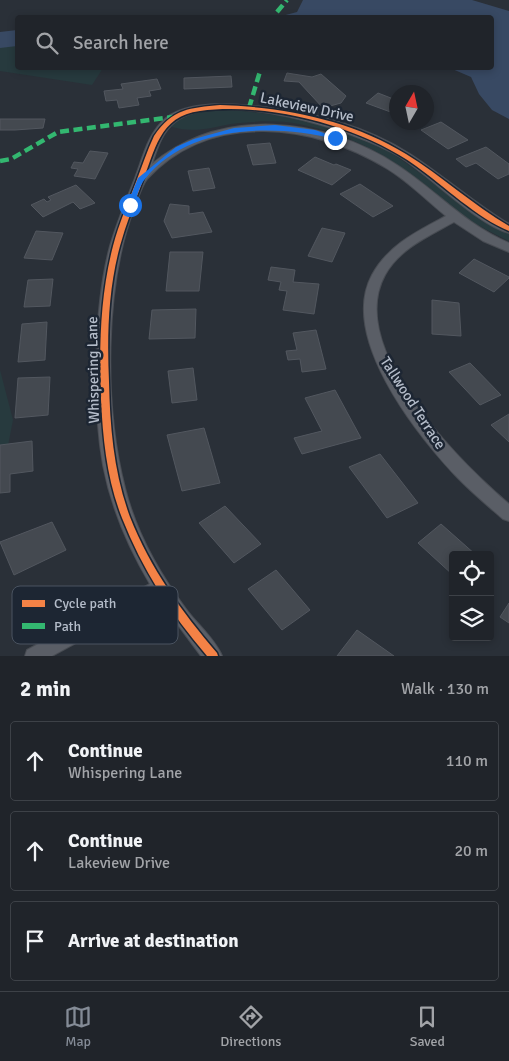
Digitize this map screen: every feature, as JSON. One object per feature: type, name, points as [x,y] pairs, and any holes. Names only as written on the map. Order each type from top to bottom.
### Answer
[{"type":"street","name":"Whispering Lane","points":[[159,586],[126,518],[112,466],[107,435],[104,352],[106,305],[120,234],[141,180],[149,152],[160,130],[173,117],[196,110],[249,108]]},
{"type":"street","name":"Lakeview Drive","points":[[249,108],[348,128],[378,140],[405,156],[475,209],[509,228]]},
{"type":"street","name":"Whispering Lane","points":[[141,180],[163,158],[178,148],[205,137],[253,128],[296,129]]},
{"type":"street","name":"Lakeview Drive","points":[[296,129],[335,138],[375,156],[394,168],[454,217],[509,248]]},
{"type":"street","name":"Tallwood Terrace","points":[[454,217],[408,244],[383,268],[373,290],[370,308],[371,328],[377,347],[391,374],[428,432],[455,464],[509,514]]},
{"type":"street","name":"Whispering Lane","points":[[178,615],[186,627],[213,656]]},
{"type":"street","points":[[34,656],[56,644]]},
{"type":"green space","points":[[15,35],[15,70],[102,70],[92,85],[0,71],[0,37]]},
{"type":"green space","points":[[228,110],[308,121],[349,132],[367,140],[399,158],[476,215],[509,234],[509,241],[459,214],[394,162],[368,148],[328,131],[299,124],[274,121],[239,123],[195,130],[172,127],[171,122],[193,112]]},
{"type":"green space","points":[[0,370],[13,420],[0,487]]},
{"type":"water","points":[[303,0],[472,0],[509,11],[509,119],[492,110],[479,94],[471,77],[455,70],[494,70],[494,15],[286,15],[297,12]]},
{"type":"water","points":[[15,30],[15,46],[0,48],[0,32]]},
{"type":"building","points":[[287,73],[312,77],[321,74],[346,96],[341,103],[323,108],[299,82],[284,81]]},
{"type":"building","points":[[231,76],[232,87],[184,89],[184,78]]},
{"type":"building","points":[[157,79],[161,89],[149,91],[151,96],[137,98],[139,105],[119,108],[117,100],[106,101],[104,91],[123,89],[121,84]]},
{"type":"building","points":[[378,93],[389,97],[389,111],[366,103]]},
{"type":"building","points":[[0,119],[45,119],[43,128],[0,130]]},
{"type":"building","points":[[441,122],[468,140],[448,149],[421,130],[434,130],[434,125]]},
{"type":"building","points":[[270,143],[276,163],[253,165],[247,145]]},
{"type":"building","points":[[486,147],[509,164],[509,174],[498,179],[476,163],[466,167],[456,159]]},
{"type":"building","points":[[90,151],[108,153],[95,179],[74,176],[78,169],[71,168],[74,162],[83,163]]},
{"type":"building","points":[[315,157],[351,170],[332,185],[298,170]]},
{"type":"building","points":[[209,168],[215,188],[193,191],[188,171]]},
{"type":"building","points":[[360,184],[393,206],[373,217],[340,194]]},
{"type":"building","points":[[76,185],[95,203],[80,209],[73,202],[43,217],[31,205],[44,199],[47,202],[51,200],[48,197]]},
{"type":"building","points":[[170,204],[189,206],[189,214],[203,212],[212,232],[172,238],[164,221]]},
{"type":"building","points":[[322,228],[345,233],[332,262],[308,256]]},
{"type":"building","points":[[36,231],[63,233],[52,260],[24,258]]},
{"type":"building","points":[[170,252],[203,252],[199,291],[166,291]]},
{"type":"building","points":[[474,259],[509,278],[494,292],[459,273]]},
{"type":"building","points":[[271,267],[295,270],[293,282],[319,284],[314,314],[283,310],[287,291],[279,290],[281,282],[268,280]]},
{"type":"building","points":[[53,279],[50,306],[24,307],[28,280]]},
{"type":"building","points":[[432,300],[459,303],[461,336],[432,334]]},
{"type":"building","points":[[196,309],[195,338],[149,339],[152,310]]},
{"type":"building","points":[[47,322],[45,360],[18,362],[22,324]]},
{"type":"building","points":[[316,330],[326,369],[302,372],[300,359],[288,360],[286,351],[297,350],[293,333]]},
{"type":"building","points":[[470,363],[501,395],[480,405],[449,372]]},
{"type":"building","points":[[193,368],[197,400],[172,403],[168,371]]},
{"type":"building","points":[[50,377],[48,415],[15,418],[18,378]]},
{"type":"building","points":[[335,390],[361,438],[302,454],[294,438],[322,431],[305,398]]},
{"type":"building","points":[[509,414],[509,442],[491,425]]},
{"type":"building","points":[[204,428],[220,483],[182,491],[167,435]]},
{"type":"building","points":[[32,441],[33,471],[10,474],[10,492],[0,493],[0,445]]},
{"type":"building","points":[[380,454],[418,503],[387,518],[349,467]]},
{"type":"building","points":[[225,506],[261,544],[234,563],[199,523]]},
{"type":"building","points":[[52,522],[66,550],[14,575],[0,542]]},
{"type":"building","points":[[441,524],[471,551],[449,551],[449,571],[418,543]]},
{"type":"building","points":[[276,570],[310,610],[282,630],[248,589]]},
{"type":"building","points":[[509,603],[509,623],[500,617]]},
{"type":"building","points":[[357,630],[394,656],[337,656]]},
{"type":"marked path","points":[[277,12],[279,7],[287,0]]},
{"type":"marked path","points":[[249,108],[260,70]]},
{"type":"marked path","points":[[0,161],[11,159],[58,132],[173,117]]},
{"type":"cycle path","points":[[160,586],[136,542],[117,491],[111,464],[108,436],[104,347],[106,307],[116,247],[152,146],[163,127],[183,113],[197,109],[220,107],[275,111],[332,124],[383,143],[404,155],[481,212],[509,229]]},
{"type":"cycle path","points":[[178,612],[213,656]]},
{"type":"route","points":[[130,205],[141,180],[163,158],[178,148],[214,134],[234,130],[275,127],[315,132],[335,138]]}]
